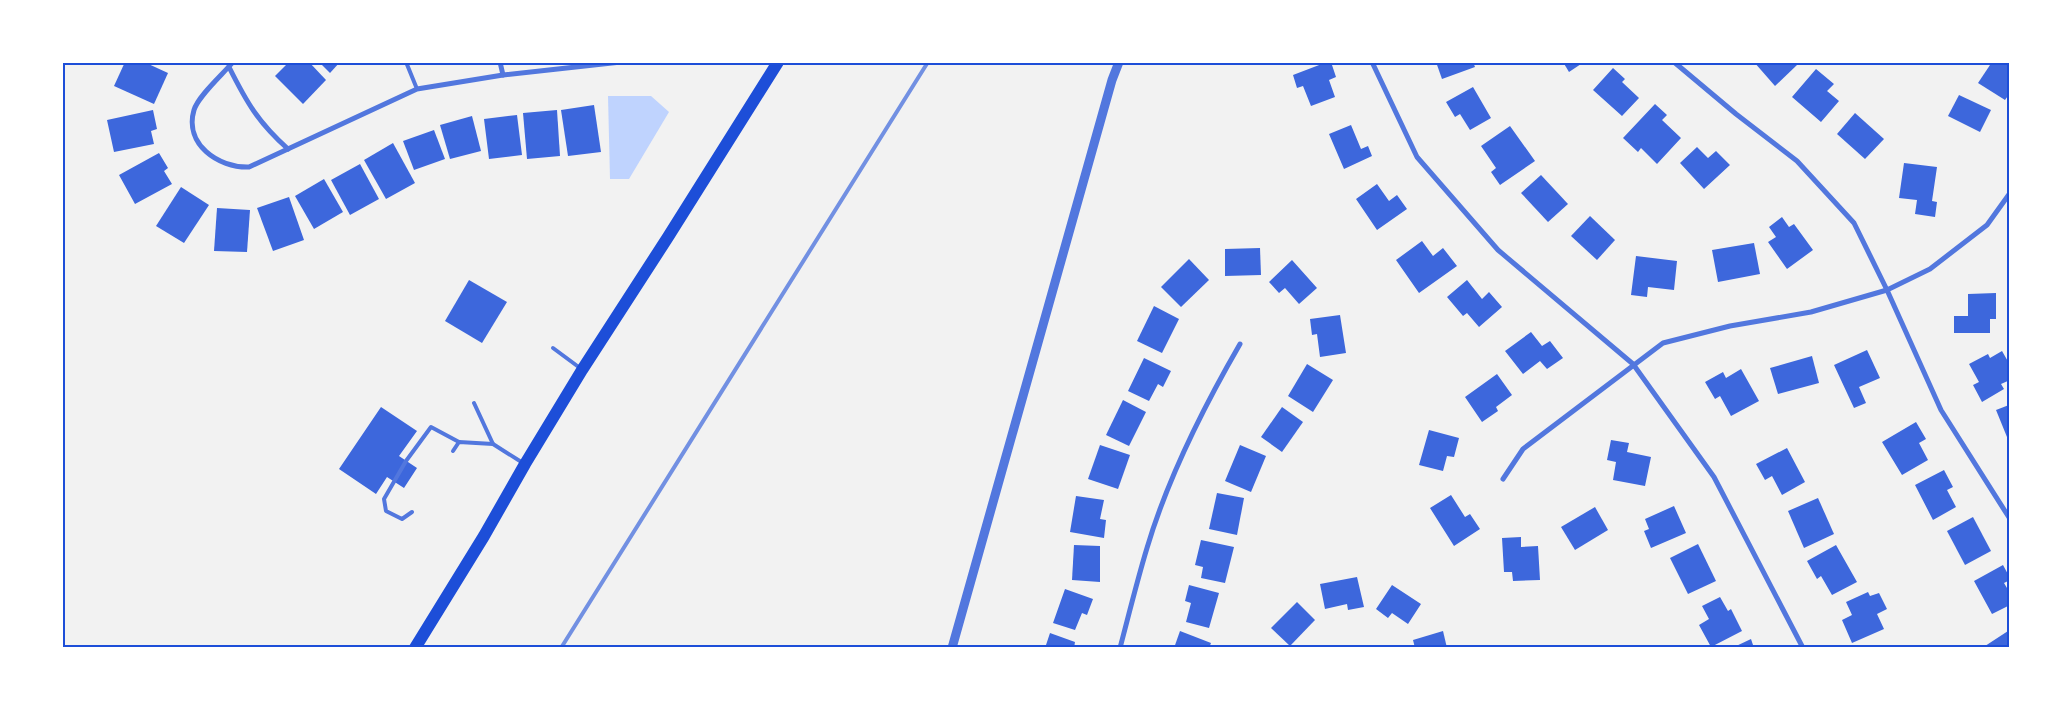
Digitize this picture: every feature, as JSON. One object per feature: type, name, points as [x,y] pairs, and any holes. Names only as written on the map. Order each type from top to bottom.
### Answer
[{"type":"main road","points":[[415,648],[582,370],[778,62]]},
{"type":"street","points":[[500,62],[503,75]]},
{"type":"street","points":[[288,149],[259,120],[247,104],[231,65],[194,108],[192,129],[194,138],[206,151],[223,163],[236,167],[249,167],[288,149],[418,88],[503,75],[621,62]]},
{"type":"street","points":[[952,648],[1119,62]]},
{"type":"street","points":[[1372,62],[1417,157],[1498,250],[1633,364],[1714,476],[1803,648]]},
{"type":"street","points":[[1674,62],[1736,114],[1797,161],[1854,223],[1887,290],[1941,410],[2010,519]]},
{"type":"street","points":[[1503,479],[1524,449],[1663,343],[1730,326],[1811,312],[1887,290],[1930,269],[1987,225],[2010,192]]},
{"type":"street","points":[[1120,648],[1147,547],[1178,465],[1240,344]]},
{"type":"lane","points":[[406,62],[418,88]]},
{"type":"lane","points":[[553,348],[582,370]]},
{"type":"lane","points":[[474,403],[494,444]]},
{"type":"lane","points":[[412,512],[402,519],[386,511],[384,499],[406,461],[430,427],[460,442],[494,444],[525,464]]},
{"type":"lane","points":[[453,451],[460,442]]},
{"type":"water","points":[[608,96],[651,96],[669,112],[629,179],[610,179]]},
{"type":"building","points":[[125,62],[144,62],[168,73],[154,104],[114,86]]},
{"type":"building","points":[[289,62],[309,62],[326,80],[303,104],[275,76]]},
{"type":"building","points":[[319,62],[340,62],[330,73]]},
{"type":"building","points":[[1331,62],[1336,77],[1329,80],[1335,97],[1311,106],[1303,86],[1297,88],[1293,75]]},
{"type":"building","points":[[1436,62],[1473,62],[1475,67],[1442,79]]},
{"type":"building","points":[[1563,62],[1584,62],[1569,72]]},
{"type":"building","points":[[1754,62],[1795,62],[1797,65],[1775,86]]},
{"type":"building","points":[[1992,62],[2010,62],[2010,93],[2005,100],[1978,83]]},
{"type":"building","points":[[1613,68],[1625,79],[1622,82],[1639,98],[1622,116],[1593,90]]},
{"type":"building","points":[[1816,69],[1834,84],[1827,91],[1839,101],[1821,122],[1792,97]]},
{"type":"building","points":[[1473,87],[1491,118],[1470,130],[1460,114],[1455,117],[1446,102]]},
{"type":"building","points":[[1959,95],[1991,110],[1980,132],[1948,116]]},
{"type":"building","points":[[1655,104],[1667,115],[1662,120],[1681,138],[1657,164],[1641,148],[1638,152],[1623,138]]},
{"type":"building","points":[[594,105],[601,152],[568,156],[561,110]]},
{"type":"building","points":[[153,110],[157,129],[151,131],[154,144],[114,152],[107,120]]},
{"type":"building","points":[[557,110],[560,156],[527,159],[523,113]]},
{"type":"building","points":[[1855,113],[1884,139],[1865,159],[1837,134]]},
{"type":"building","points":[[517,115],[522,155],[489,159],[484,119]]},
{"type":"building","points":[[472,116],[481,151],[450,159],[440,125]]},
{"type":"building","points":[[1351,125],[1361,149],[1368,146],[1372,156],[1344,169],[1329,134]]},
{"type":"building","points":[[1510,126],[1535,161],[1500,185],[1491,172],[1496,168],[1481,146]]},
{"type":"building","points":[[434,130],[445,159],[414,170],[403,141]]},
{"type":"building","points":[[393,143],[415,183],[386,199],[364,160]]},
{"type":"building","points":[[1697,147],[1708,158],[1716,151],[1730,165],[1704,189],[1680,163]]},
{"type":"building","points":[[159,153],[168,168],[164,171],[172,184],[135,204],[119,175]]},
{"type":"building","points":[[1904,163],[1937,167],[1932,201],[1937,202],[1935,217],[1915,214],[1917,200],[1899,198]]},
{"type":"building","points":[[360,164],[379,199],[350,215],[331,180]]},
{"type":"building","points":[[1541,175],[1568,204],[1548,222],[1521,193]]},
{"type":"building","points":[[324,179],[343,212],[314,229],[295,196]]},
{"type":"building","points":[[1377,184],[1389,201],[1397,195],[1407,209],[1377,230],[1356,199]]},
{"type":"building","points":[[181,187],[209,205],[184,243],[156,226]]},
{"type":"building","points":[[289,197],[304,240],[273,251],[257,208]]},
{"type":"building","points":[[217,208],[250,210],[247,252],[214,251]]},
{"type":"building","points":[[1590,216],[1615,240],[1597,260],[1571,236]]},
{"type":"building","points":[[1782,217],[1789,227],[1794,224],[1813,250],[1787,269],[1768,242],[1776,237],[1769,227]]},
{"type":"building","points":[[1422,241],[1433,256],[1443,248],[1457,266],[1419,293],[1396,260]]},
{"type":"building","points":[[1754,243],[1760,274],[1718,282],[1712,250]]},
{"type":"building","points":[[1260,248],[1261,275],[1225,276],[1225,249]]},
{"type":"building","points":[[1636,256],[1677,261],[1674,290],[1648,287],[1647,297],[1631,295]]},
{"type":"building","points":[[1189,259],[1209,280],[1181,307],[1161,287]]},
{"type":"building","points":[[1292,260],[1317,288],[1299,304],[1285,288],[1279,293],[1269,282]]},
{"type":"building","points":[[469,280],[507,302],[482,343],[445,321]]},
{"type":"building","points":[[1467,280],[1482,299],[1489,292],[1502,307],[1479,327],[1467,313],[1463,316],[1447,297]]},
{"type":"building","points":[[1996,293],[1996,319],[1990,319],[1990,333],[1954,333],[1954,316],[1968,316],[1968,294]]},
{"type":"building","points":[[1154,306],[1179,319],[1162,353],[1137,341]]},
{"type":"building","points":[[1340,315],[1346,353],[1320,357],[1317,334],[1312,335],[1310,319]]},
{"type":"building","points":[[1531,332],[1542,346],[1550,341],[1563,358],[1547,369],[1540,361],[1523,374],[1505,351]]},
{"type":"building","points":[[1867,350],[1880,378],[1859,387],[1866,403],[1854,408],[1834,365]]},
{"type":"building","points":[[2002,351],[2010,365],[2010,380],[2001,384],[2004,389],[1982,402],[1973,385],[1979,382],[1969,364],[1988,354],[1990,358]]},
{"type":"building","points":[[1812,356],[1819,383],[1778,394],[1770,368]]},
{"type":"building","points":[[1144,358],[1171,371],[1163,387],[1158,384],[1149,401],[1128,391]]},
{"type":"building","points":[[1307,364],[1333,380],[1313,412],[1288,396]]},
{"type":"building","points":[[1741,369],[1759,401],[1731,416],[1720,396],[1715,399],[1705,382],[1723,372],[1726,378]]},
{"type":"building","points":[[1497,374],[1512,395],[1496,407],[1498,411],[1482,422],[1465,397]]},
{"type":"building","points":[[1123,400],[1146,412],[1129,446],[1106,435]]},
{"type":"building","points":[[2009,405],[2009,442],[1996,410]]},
{"type":"building","points":[[381,407],[417,431],[399,456],[417,468],[404,488],[387,477],[376,494],[339,469]]},
{"type":"building","points":[[1282,407],[1303,422],[1282,452],[1261,437]]},
{"type":"building","points":[[1916,422],[1926,439],[1919,443],[1928,460],[1902,475],[1882,442]]},
{"type":"building","points":[[1429,430],[1459,438],[1454,457],[1447,456],[1443,471],[1419,465]]},
{"type":"building","points":[[1611,440],[1629,443],[1627,452],[1651,457],[1645,486],[1613,480],[1616,462],[1607,460]]},
{"type":"building","points":[[1100,445],[1130,455],[1118,489],[1088,479]]},
{"type":"building","points":[[1240,445],[1266,456],[1251,492],[1225,481]]},
{"type":"building","points":[[1787,448],[1805,482],[1782,495],[1772,476],[1765,480],[1756,464]]},
{"type":"building","points":[[1944,470],[1953,487],[1947,490],[1956,507],[1933,520],[1915,485]]},
{"type":"building","points":[[1217,493],[1244,498],[1237,535],[1209,529]]},
{"type":"building","points":[[1451,495],[1465,517],[1470,514],[1480,529],[1454,546],[1430,508]]},
{"type":"building","points":[[1076,496],[1104,500],[1100,519],[1106,520],[1104,538],[1070,532]]},
{"type":"building","points":[[1818,498],[1834,534],[1804,548],[1788,511]]},
{"type":"building","points":[[1674,506],[1686,533],[1651,548],[1644,531],[1649,529],[1645,519]]},
{"type":"building","points":[[1595,507],[1608,530],[1575,550],[1561,527]]},
{"type":"building","points":[[1973,517],[1991,551],[1965,565],[1947,531]]},
{"type":"building","points":[[1521,537],[1521,547],[1538,546],[1540,580],[1513,581],[1512,572],[1504,572],[1502,538]]},
{"type":"building","points":[[1201,540],[1234,547],[1225,583],[1201,578],[1203,567],[1195,565]]},
{"type":"building","points":[[1698,544],[1716,581],[1688,594],[1670,558]]},
{"type":"building","points":[[1074,545],[1100,546],[1100,582],[1072,580]]},
{"type":"building","points":[[1836,545],[1857,582],[1832,595],[1821,576],[1817,579],[1807,561]]},
{"type":"building","points":[[2003,565],[2010,578],[2010,580],[2004,583],[2010,593],[2010,605],[1992,614],[1974,581]]},
{"type":"building","points":[[1357,577],[1364,607],[1348,610],[1347,604],[1325,609],[1320,584]]},
{"type":"building","points":[[1189,585],[1219,593],[1209,628],[1186,622],[1191,603],[1185,601]]},
{"type":"building","points":[[1392,585],[1421,604],[1408,624],[1392,613],[1388,618],[1376,609]]},
{"type":"building","points":[[1065,589],[1093,599],[1087,615],[1082,613],[1075,630],[1053,623]]},
{"type":"building","points":[[1868,592],[1870,596],[1879,593],[1887,609],[1877,614],[1884,629],[1852,643],[1842,620],[1852,615],[1846,602]]},
{"type":"building","points":[[1720,597],[1728,611],[1731,609],[1742,631],[1711,647],[1699,625],[1709,619],[1702,606]]},
{"type":"building","points":[[1297,602],[1315,620],[1290,646],[1271,628]]},
{"type":"building","points":[[1180,631],[1211,643],[1209,648],[1174,648]]},
{"type":"building","points":[[1443,631],[1447,648],[1415,648],[1413,640]]},
{"type":"building","points":[[2008,631],[2010,648],[1982,648]]},
{"type":"building","points":[[1050,633],[1075,642],[1074,648],[1045,648]]},
{"type":"building","points":[[1751,639],[1754,648],[1732,648]]},
{"type":"railway","points":[[561,648],[928,62]]}]
